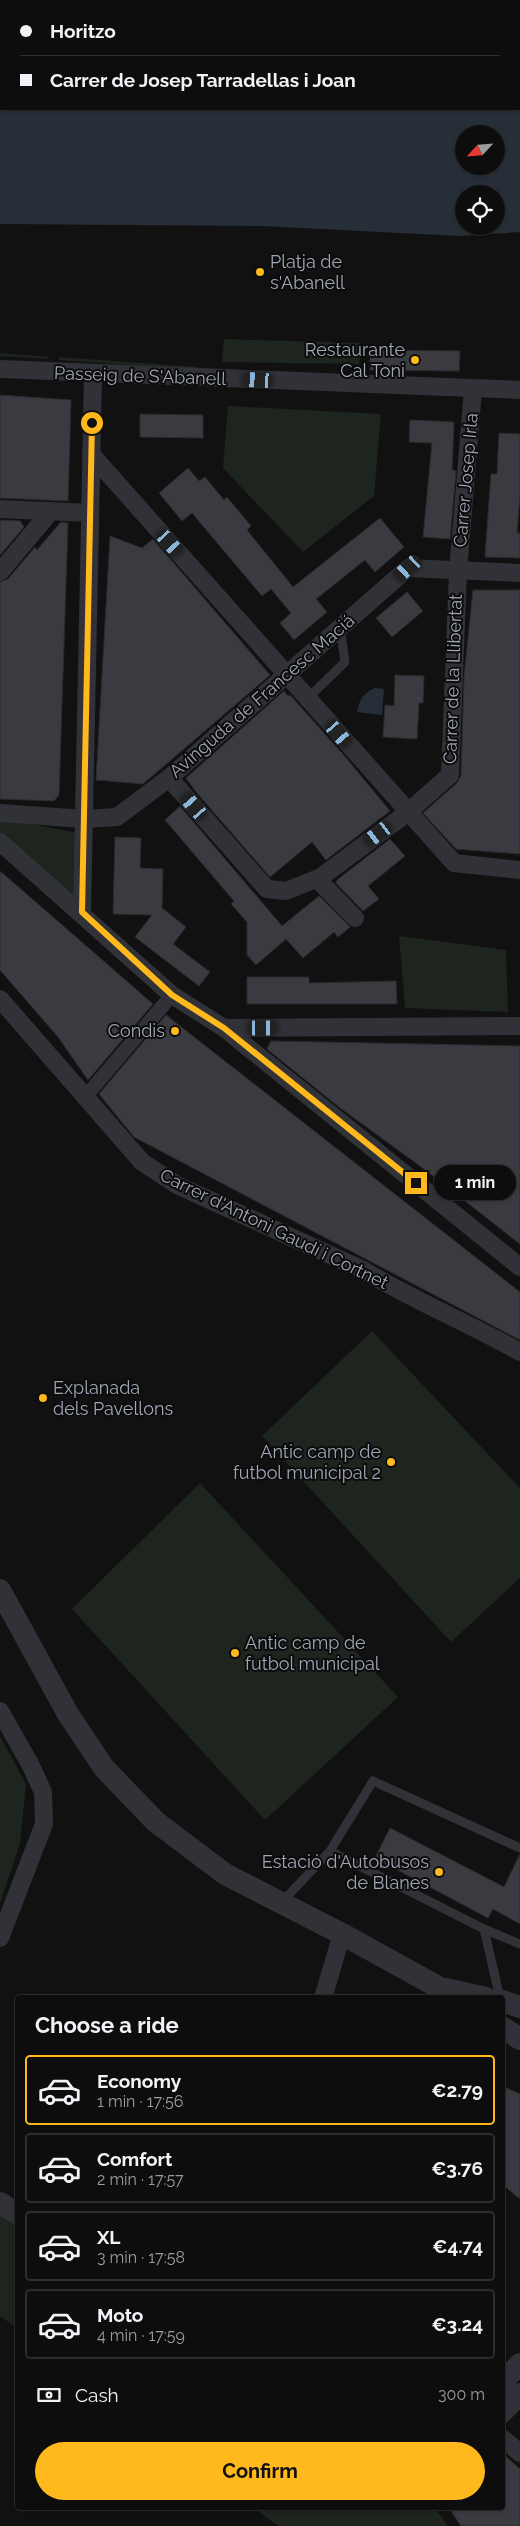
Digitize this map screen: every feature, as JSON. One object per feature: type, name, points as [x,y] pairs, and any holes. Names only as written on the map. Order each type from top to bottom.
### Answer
[{"type":"street","name":"Passeig de S'Abanell","points":[[0,369],[93,375],[474,390],[520,390]]},
{"type":"street","points":[[82,912],[93,375]]},
{"type":"street","name":"Carrer Josep Irla","points":[[458,571],[474,390]]},
{"type":"street","points":[[91,454],[289,675],[407,813],[454,863],[520,870]]},
{"type":"street","points":[[0,509],[90,513]]},
{"type":"street","points":[[0,572],[51,512]]},
{"type":"street","name":"Avinguda de Francesc Maciá","points":[[0,813],[84,819],[118,817],[169,778],[289,675],[408,568],[520,573]]},
{"type":"street","name":"Carrer de la Llibertat","points":[[169,778],[267,889],[286,891],[317,879],[407,813],[450,775],[458,571]]},
{"type":"street","points":[[0,842],[82,912],[172,995],[224,1028],[520,1267]]},
{"type":"street","points":[[317,879],[355,918]]},
{"type":"street","points":[[86,1096],[172,995]]},
{"type":"street","name":"Carrer d'Antoni Gaudí i Cortnet","points":[[0,999],[142,1162],[177,1185],[363,1270],[390,1286],[464,1321],[520,1352]]},
{"type":"street","points":[[224,1028],[520,1026]]},
{"type":"street","points":[[0,1590],[68,1714],[104,1768],[156,1822],[225,1874],[452,1993],[466,1995]]},
{"type":"street","points":[[0,1711],[30,1764],[43,1792],[44,1824],[0,1938]]},
{"type":"street","points":[[323,1995],[342,1934]]},
{"type":"street","points":[[505,2002],[520,2007]]},
{"type":"street","points":[[505,2029],[520,2039]]},
{"type":"street","points":[[0,2203],[15,2212]]},
{"type":"street","points":[[505,2379],[520,2364]]},
{"type":"street","points":[[505,2409],[520,2394]]},
{"type":"street","points":[[505,2440],[520,2453]]},
{"type":"lane","points":[[308,698],[345,662],[340,628]]},
{"type":"lane","points":[[280,1903],[330,1852],[373,1781],[520,1848]]},
{"type":"lane","points":[[330,1852],[484,1929],[520,1944]]},
{"type":"lane","points":[[484,1929],[499,1995]]},
{"type":"shaded area","points":[[0,110],[520,110],[520,232],[505,233],[505,185],[455,185],[455,235],[474,235],[459,236],[262,226],[0,224]]},
{"type":"shaded area","points":[[224,339],[361,343],[359,364],[222,362]]},
{"type":"shaded area","points":[[0,353],[48,357],[48,359],[0,356]]},
{"type":"shaded area","points":[[59,357],[197,367],[199,370],[59,360]]},
{"type":"shaded area","points":[[228,406],[381,414],[374,496],[303,552],[223,468]]},
{"type":"shaded area","points":[[375,688],[384,689],[382,715],[357,712],[363,697]]},
{"type":"shaded area","points":[[0,818],[83,834],[79,906],[0,835]]},
{"type":"shaded area","points":[[399,936],[506,950],[508,1012],[405,1008]]},
{"type":"shaded area","name":"Antic camp de futbol municipal 2","points":[[372,1331],[520,1488],[520,1578],[451,1642],[262,1436]]},
{"type":"shaded area","name":"Antic camp de futbol municipal","points":[[200,1483],[398,1697],[265,1820],[72,1609]]},
{"type":"shaded area","points":[[0,1736],[26,1784],[20,1844],[0,1903]]},
{"type":"shaded area","points":[[0,2204],[15,2215],[15,2327],[0,2316]]},
{"type":"shaded area","points":[[257,2510],[436,2510],[448,2526],[278,2526]]},
{"type":"building","name":"Restaurante Cal Toni","points":[[370,350],[460,351],[459,371],[370,370]]},
{"type":"building","points":[[0,395],[71,400],[68,501],[0,498]]},
{"type":"building","points":[[140,414],[203,415],[203,438],[140,437]]},
{"type":"building","points":[[410,420],[454,422],[452,470],[456,471],[450,539],[423,537],[432,443],[409,442]]},
{"type":"building","points":[[499,433],[520,434],[520,494],[517,533],[520,533],[520,558],[485,557],[491,474],[497,474]]},
{"type":"building","points":[[188,468],[199,481],[205,477],[224,500],[227,497],[251,526],[247,530],[293,587],[380,518],[404,547],[375,572],[365,560],[316,599],[327,612],[294,640],[280,623],[291,613],[271,589],[262,596],[192,513],[182,521],[159,493]]},
{"type":"building","points":[[0,520],[20,521],[24,527],[0,555]]},
{"type":"building","points":[[61,522],[68,523],[59,795],[54,801],[0,799],[0,582],[8,579],[35,547],[37,550]]},
{"type":"building","points":[[110,536],[142,548],[153,539],[270,675],[143,784],[96,780]]},
{"type":"building","points":[[473,590],[520,590],[520,854],[456,849],[423,813],[457,783],[461,776],[464,677]]},
{"type":"building","points":[[407,592],[423,611],[392,637],[376,618]]},
{"type":"building","points":[[395,675],[424,676],[423,703],[419,703],[417,739],[383,737],[385,705],[394,706]]},
{"type":"building","points":[[284,691],[288,696],[290,695],[342,753],[390,811],[326,860],[312,842],[270,877],[186,778]]},
{"type":"building","points":[[180,806],[282,926],[319,896],[350,927],[338,937],[334,932],[303,958],[286,939],[256,965],[247,955],[247,922],[231,904],[234,901],[165,820]]},
{"type":"building","points":[[115,837],[141,838],[140,868],[163,869],[162,908],[186,927],[173,944],[210,972],[199,986],[135,937],[152,915],[113,914]]},
{"type":"building","points":[[390,839],[405,856],[368,886],[379,899],[363,911],[336,883],[337,880]]},
{"type":"building","points":[[0,871],[153,1004],[88,1080],[58,1037],[0,970]]},
{"type":"building","points":[[247,977],[309,977],[309,983],[396,981],[397,1004],[247,1004]]},
{"type":"building","points":[[166,1015],[520,1292],[520,1340],[134,1137],[99,1094]]},
{"type":"building","points":[[271,1041],[520,1046],[520,1244],[424,1169],[339,1107],[267,1049]]},
{"type":"building","name":"Estació d'Autobusos de Blanes","points":[[390,1828],[504,1887],[520,1854],[520,1924],[493,1909],[488,1918],[375,1858]]},
{"type":"building","points":[[505,2087],[520,2094],[520,2199],[505,2186]]},
{"type":"building","points":[[505,2456],[520,2469],[520,2526],[461,2526],[450,2510],[505,2510]]},
{"type":"place","name":"Platja de s'Abanell","points":[[260,272]]},
{"type":"place","name":"Restaurante Cal Toni","points":[[415,360]]},
{"type":"place","name":"Condis","points":[[175,1031]]},
{"type":"place","name":"Explanada dels Pavellons","points":[[43,1398]]},
{"type":"place","name":"Antic camp de futbol municipal 2","points":[[391,1462]]},
{"type":"place","name":"Antic camp de futbol municipal","points":[[235,1653]]},
{"type":"place","name":"Estació d'Autobusos de Blanes","points":[[439,1872]]},
{"type":"route","points":[[92,423],[82,912],[172,995],[224,1028],[416,1183]]}]
